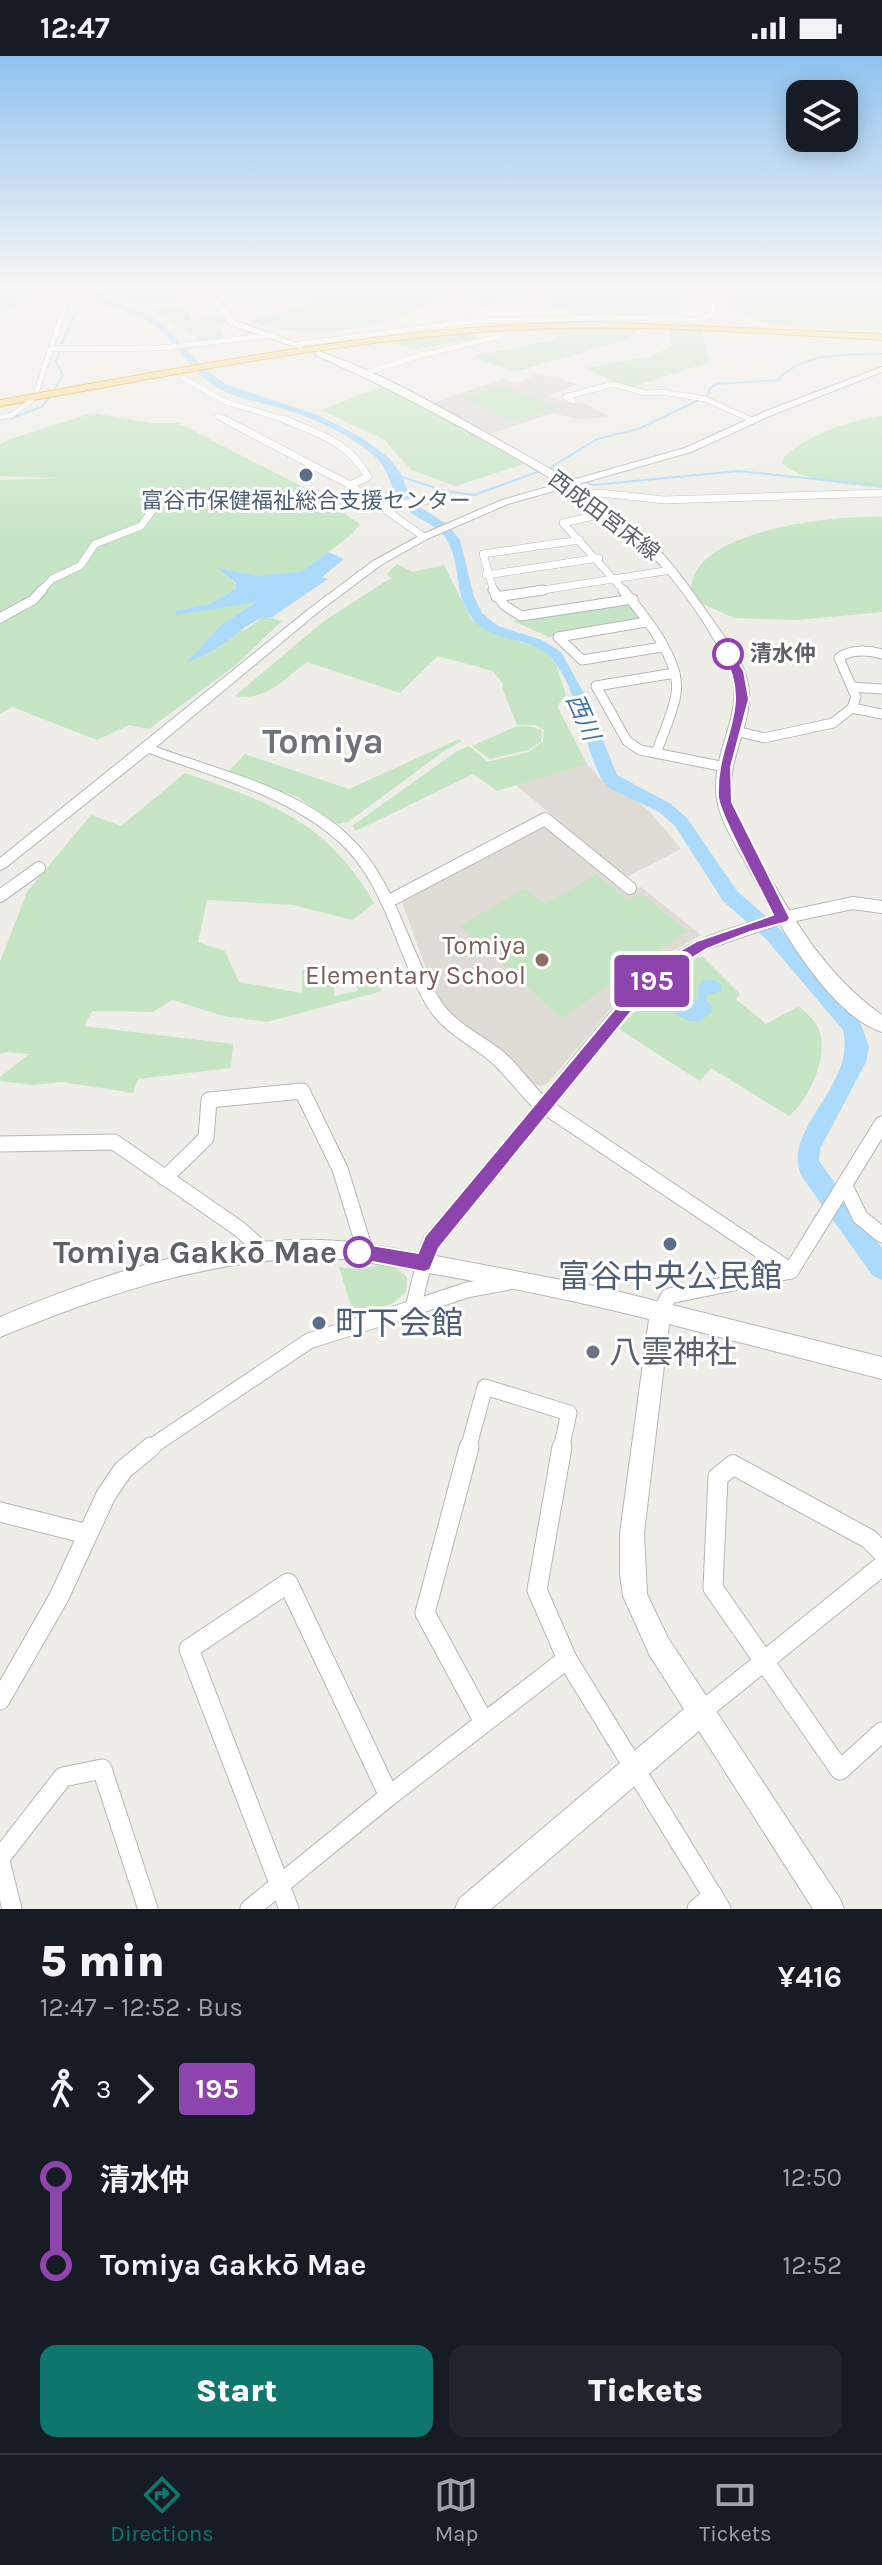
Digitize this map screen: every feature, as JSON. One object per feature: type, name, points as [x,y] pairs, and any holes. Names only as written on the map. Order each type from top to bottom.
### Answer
[{"type":"highway","points":[[0,401],[174,374]]},
{"type":"main road","name":"西成田宮床線","points":[[369,374],[576,485],[644,542],[671,570],[738,671],[743,699],[725,767],[723,788],[732,820],[777,919],[843,997],[882,1025]]},
{"type":"street","points":[[37,390],[42,374]]},
{"type":"street","points":[[186,374],[226,402],[276,416],[333,441],[356,456],[368,477],[350,485]]},
{"type":"street","points":[[0,865],[313,611],[377,563],[456,522],[676,454],[868,374]]},
{"type":"street","points":[[573,401],[565,397],[613,384],[645,393],[662,392],[701,399],[752,420]]},
{"type":"street","points":[[0,417],[12,415],[32,400]]},
{"type":"street","points":[[217,416],[350,485],[427,535]]},
{"type":"street","points":[[576,485],[601,493],[664,500],[882,493]]},
{"type":"street","points":[[383,505],[425,501]]},
{"type":"street","points":[[0,618],[33,600],[52,579],[80,566],[95,544],[141,526],[154,508]]},
{"type":"street","points":[[607,513],[563,523],[599,558],[633,599],[675,673],[677,692],[656,753]]},
{"type":"street","points":[[580,540],[483,554],[486,575],[496,597],[521,616],[633,599]]},
{"type":"street","points":[[486,575],[599,558]]},
{"type":"street","points":[[496,597],[671,570]]},
{"type":"street","points":[[646,622],[558,637],[582,660],[662,647]]},
{"type":"street","points":[[736,731],[764,738],[833,723],[852,708],[856,697],[839,658],[843,654],[872,651],[882,654]]},
{"type":"street","points":[[675,673],[596,686],[627,741],[640,750],[725,767]]},
{"type":"street","points":[[852,687],[882,689]]},
{"type":"street","points":[[852,708],[882,714]]},
{"type":"street","points":[[147,748],[277,798],[324,823],[362,858],[381,884],[422,978],[442,1015],[459,1031],[500,1059],[529,1094],[543,1105],[791,1271]]},
{"type":"street","points":[[389,901],[545,819],[630,888]]},
{"type":"street","points":[[0,896],[39,868]]},
{"type":"street","points":[[413,1308],[431,1243],[634,997],[659,974],[702,945],[746,928],[853,903],[882,907]]},
{"type":"street","points":[[165,1178],[206,1138],[209,1100],[302,1091],[323,1127],[366,1253]]},
{"type":"street","points":[[830,1909],[659,1647],[643,1617],[632,1574],[632,1533],[660,1312],[669,1296],[791,1271],[882,1124]]},
{"type":"street","points":[[0,1144],[114,1142],[238,1228],[267,1253]]},
{"type":"street","points":[[842,1190],[849,1190],[850,1204],[868,1227],[882,1235]]},
{"type":"street","points":[[0,1327],[127,1277],[305,1249],[366,1253],[528,1279],[882,1368]]},
{"type":"street","points":[[0,1700],[59,1597],[106,1495],[123,1470],[165,1436],[309,1341],[467,1290],[528,1279]]},
{"type":"street","points":[[484,1722],[425,1613],[485,1387],[569,1413],[537,1590],[567,1659],[634,1767],[710,1904]]},
{"type":"street","points":[[882,1552],[869,1539],[733,1465],[718,1477],[713,1588],[840,1770],[882,1732]]},
{"type":"street","points":[[0,1512],[87,1534]]},
{"type":"street","points":[[469,1909],[634,1767],[882,1566]]},
{"type":"street","points":[[289,1909],[189,1649],[288,1583],[389,1796]]},
{"type":"street","points":[[250,1909],[389,1796],[567,1659]]},
{"type":"street","points":[[12,1909],[0,1860],[63,1777],[102,1769],[148,1909]]},
{"type":"shaded area","points":[[534,374],[542,374],[577,384],[549,396],[570,403],[582,402],[610,417],[577,419],[553,413],[489,434],[433,403],[503,379],[517,384]]},
{"type":"shaded area","points":[[587,764],[608,787],[636,800],[650,812],[681,849],[626,877],[516,785]]},
{"type":"shaded area","name":"Tomiya Elementary School","points":[[545,823],[629,892],[641,887],[701,935],[671,952],[630,986],[546,1085],[534,1085],[505,1052],[465,1028],[447,1011],[429,977],[402,902]]},
{"type":"green space","points":[[599,374],[671,374],[629,388]]},
{"type":"green space","points":[[504,386],[557,407],[511,422],[464,397]]},
{"type":"green space","points":[[391,387],[524,464],[456,486],[411,470],[385,440],[321,410],[378,388]]},
{"type":"green space","points":[[92,413],[152,423],[178,423],[307,489],[360,524],[351,535],[302,571],[259,576],[219,569],[236,584],[236,589],[210,604],[176,611],[257,601],[222,624],[188,661],[220,647],[235,632],[245,630],[265,616],[282,621],[236,665],[149,729],[129,725],[97,740],[12,707],[0,714],[0,480],[59,478],[0,476],[0,445],[7,440]]},
{"type":"green space","points":[[882,416],[882,488],[815,478],[783,463],[784,457],[817,435],[856,421]]},
{"type":"green space","points":[[882,517],[882,612],[798,620],[734,618],[692,599],[694,576],[709,557],[734,542],[764,531],[798,524]]},
{"type":"green space","points":[[397,564],[413,572],[444,565],[471,619],[491,632],[544,650],[556,665],[566,695],[557,706],[587,764],[497,791],[473,774],[356,831],[352,826],[457,751],[469,746],[487,761],[492,761],[529,752],[543,742],[544,730],[536,725],[517,725],[503,684],[493,671],[438,656],[400,693],[307,662],[266,692],[235,696],[324,621],[391,578],[387,574]]},
{"type":"green space","points":[[627,602],[643,622],[549,637],[513,621]]},
{"type":"green space","points":[[517,726],[542,731],[541,742],[528,750],[490,759],[472,746]]},
{"type":"green space","points":[[459,739],[462,741],[348,822],[338,824],[297,797],[229,771],[245,754],[349,789]]},
{"type":"green space","points":[[185,773],[270,806],[316,833],[336,852],[374,903],[353,920],[293,905],[207,900],[198,942],[225,951],[239,982],[302,993],[302,970],[334,973],[334,996],[358,991],[354,970],[368,972],[382,991],[267,1022],[224,1016],[172,1000],[153,1012],[92,1011],[84,1026],[233,1044],[231,1068],[138,1079],[133,1093],[62,1082],[32,1085],[0,1081],[0,1077],[29,1054],[0,1054],[0,962],[27,892],[91,815],[121,826]]},
{"type":"green space","points":[[596,875],[629,900],[641,893],[687,931],[562,1018],[460,926],[524,889],[545,904]]},
{"type":"green space","points":[[698,957],[703,957],[740,994],[736,999],[766,1024],[799,1006],[818,1027],[821,1041],[819,1065],[804,1099],[789,1116],[711,1068],[700,1081],[619,1029],[662,983]]},
{"type":"green space","points":[[389,1263],[407,1277],[406,1292],[392,1304],[354,1316],[339,1267],[362,1269]]},
{"type":"water","points":[[328,552],[344,559],[322,577],[328,579],[272,617],[258,620],[216,649],[186,663],[222,624],[256,602],[177,615],[175,611],[210,604],[236,589],[236,583],[217,568],[259,576],[302,571]]},
{"type":"water","points":[[703,980],[715,980],[721,985],[721,991],[707,995],[705,1000],[711,1005],[712,1012],[700,1021],[689,1021],[676,1015],[676,1010],[698,999]]},
{"type":"waterway","points":[[55,388],[63,374]]},
{"type":"waterway","name":"西川","points":[[206,374],[222,386],[245,395],[303,412],[367,445],[386,461],[397,477],[408,504],[444,528],[454,540],[468,597],[476,615],[493,629],[537,643],[556,655],[577,695],[609,777],[615,784],[665,808],[681,822],[730,896],[773,934],[853,1027],[858,1047],[855,1062],[809,1147],[807,1161],[810,1170],[882,1268]]},
{"type":"waterway","points":[[548,469],[597,439],[638,429],[707,396],[711,387],[717,384],[778,380],[785,374]]},
{"type":"waterway","points":[[12,418],[41,407],[50,397]]},
{"type":"waterway","points":[[552,469],[593,485],[738,471],[882,486]]},
{"type":"waterway","points":[[396,475],[445,491],[474,495],[540,471]]},
{"type":"bus line","name":"195","points":[[359,1252],[424,1263],[431,1243],[634,997],[659,974],[702,945],[782,918],[725,802],[725,767],[743,699],[738,671],[728,654]]},
{"type":"place","name":"富谷市保健福祉総合支援センター","points":[[306,475]]},
{"type":"place","name":"清水仲","points":[[728,654]]},
{"type":"place","name":"Tomiya Elementary School","points":[[542,960]]},
{"type":"place","name":"富谷中央公民館","points":[[670,1244]]},
{"type":"place","name":"Tomiya Gakkō Mae","points":[[359,1252]]},
{"type":"place","name":"町下会館","points":[[319,1323]]},
{"type":"place","name":"八雲神社","points":[[593,1352]]},
{"type":"district","name":"Tomiya","points":[[323,741]]}]
